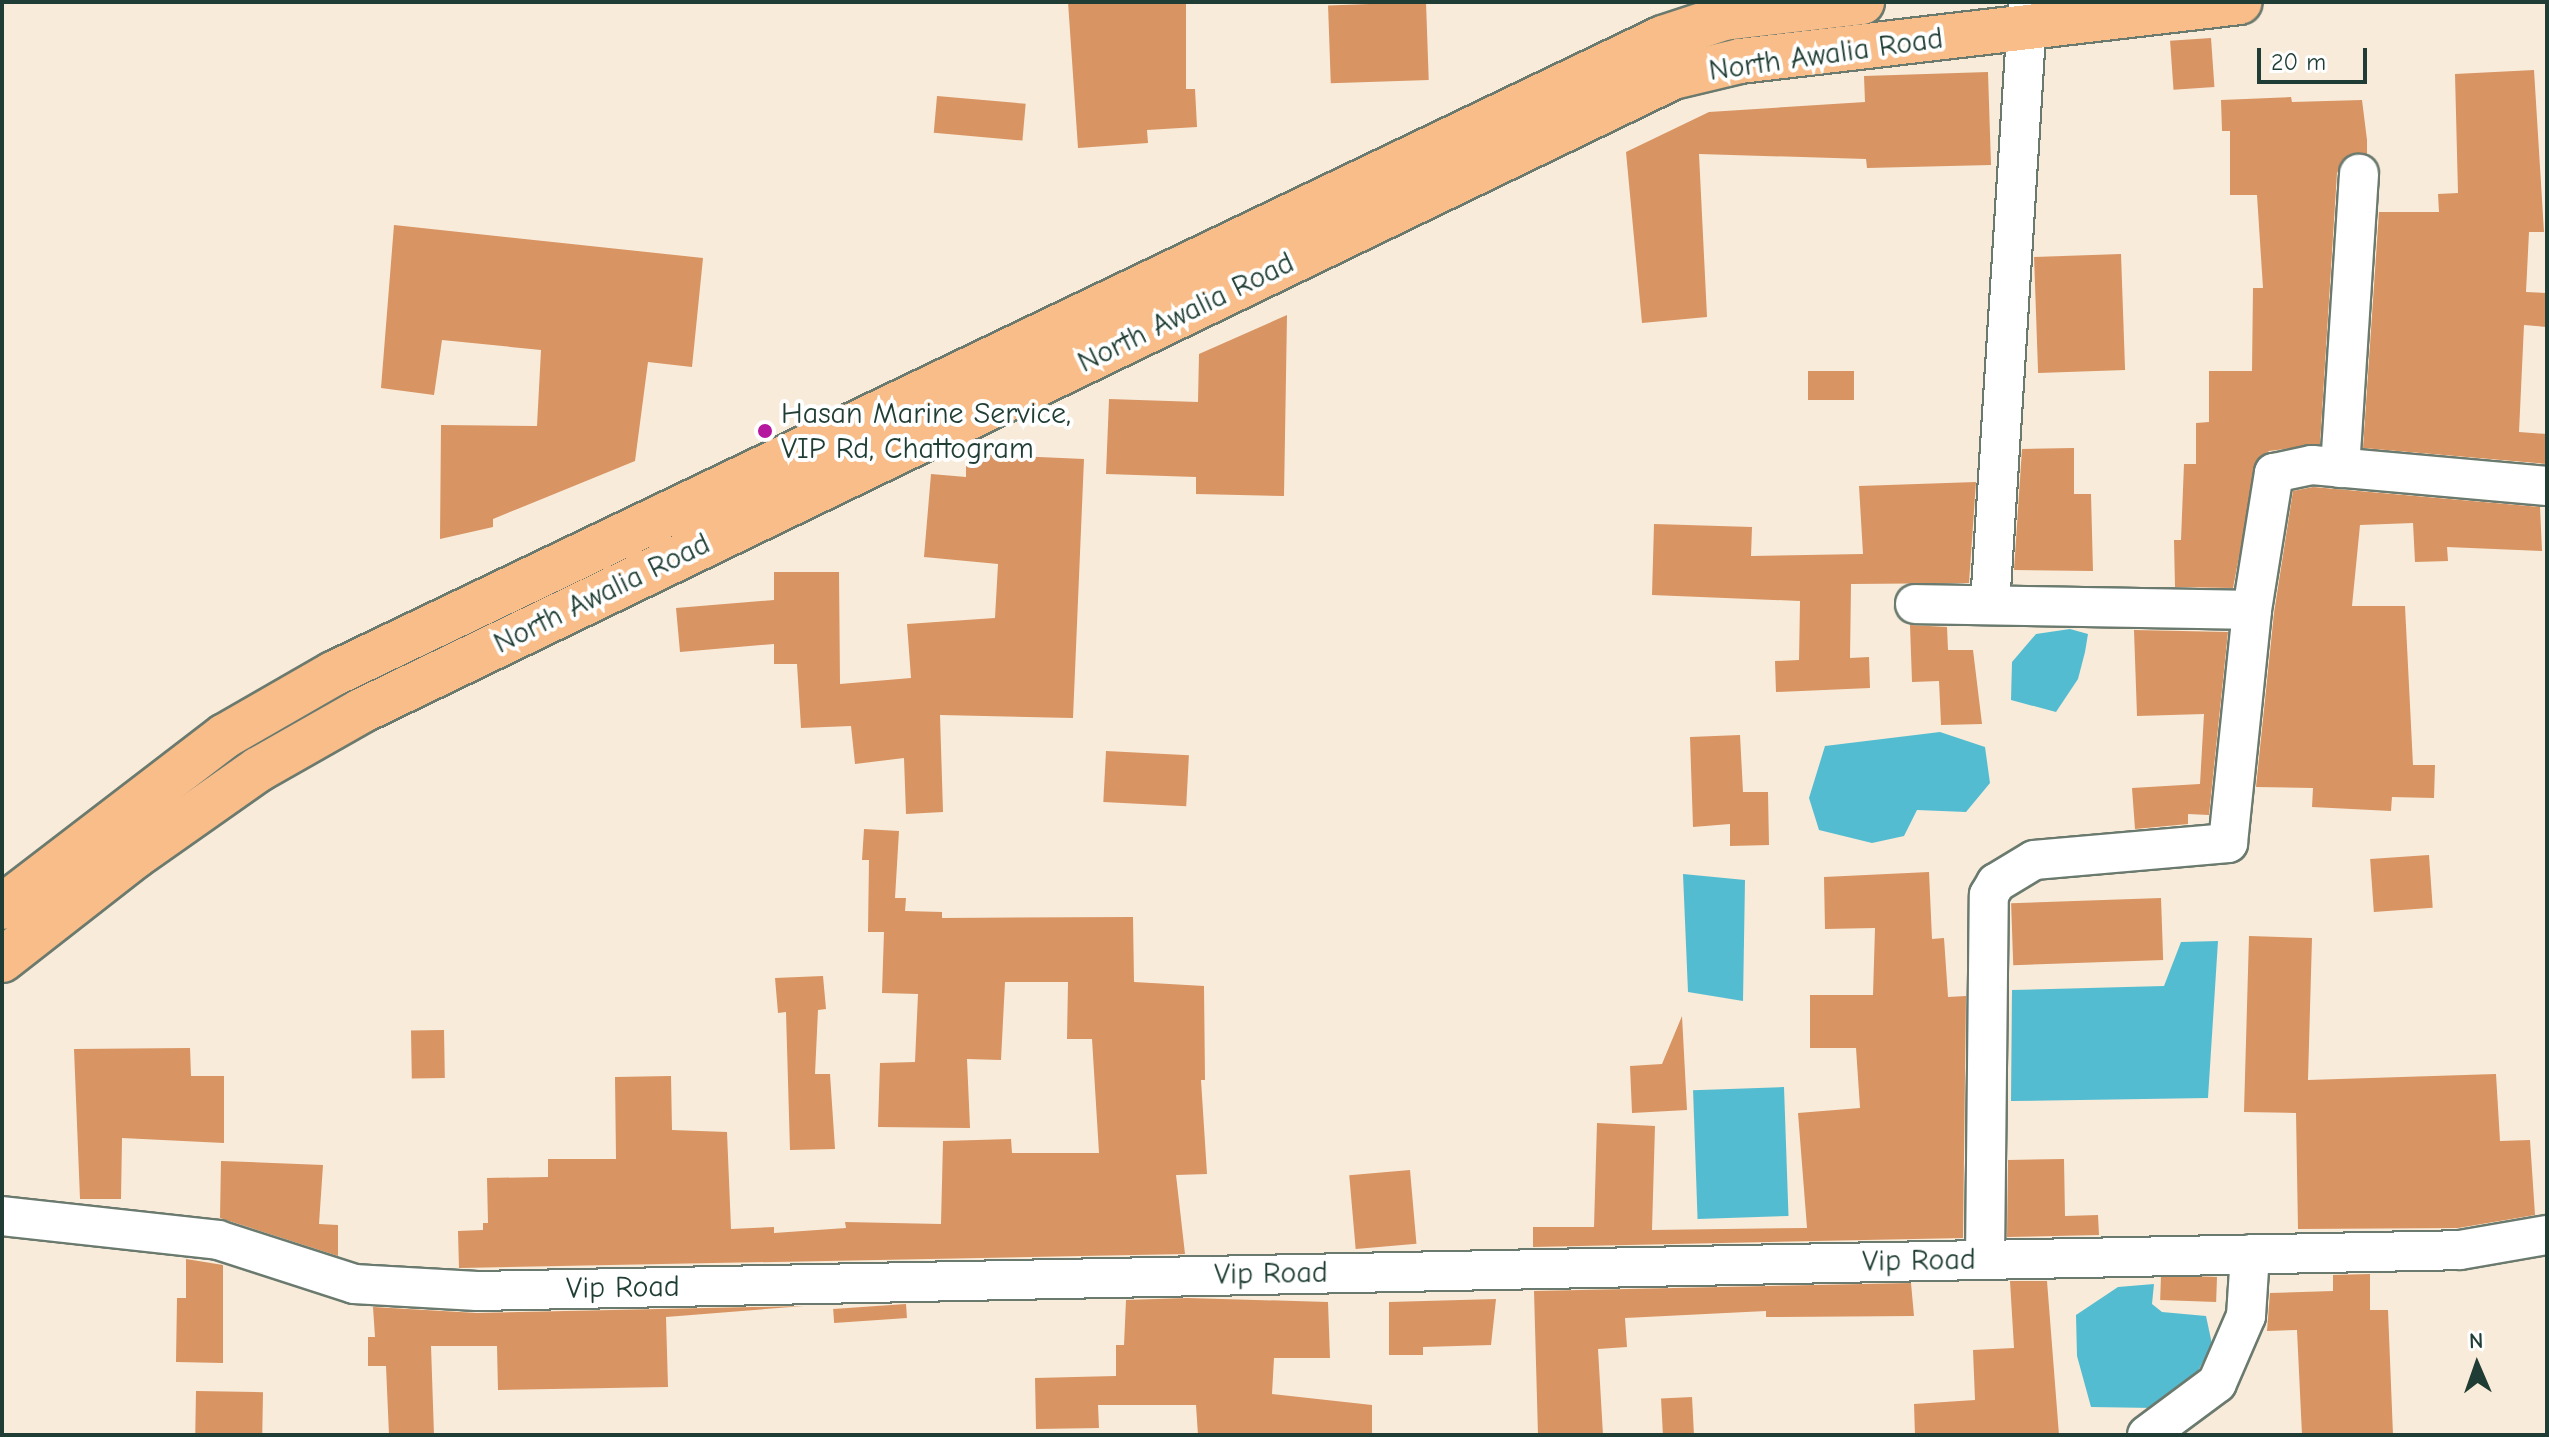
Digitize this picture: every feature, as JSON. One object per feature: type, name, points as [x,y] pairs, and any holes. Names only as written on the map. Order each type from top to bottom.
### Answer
[{"type":"main road","name":"North Awalia Road","points":[[2,907],[225,736],[333,674],[1663,38],[1724,18],[1862,2]]},
{"type":"main road","name":"North Awalia Road","points":[[2,960],[135,856],[259,769],[361,711],[1673,77],[1740,61],[2029,16],[2240,2]]},
{"type":"street","points":[[1990,605],[2029,16]]},
{"type":"street","points":[[2340,468],[2359,174]]},
{"type":"street","points":[[1985,1259],[1989,895],[1996,883],[2034,860],[2228,843],[2252,610],[2274,473],[2312,465],[2547,486]]},
{"type":"street","points":[[1915,604],[2252,610]]},
{"type":"street","name":"Vip Road","points":[[2,1216],[218,1240],[354,1284],[477,1291],[2460,1250],[2547,1235]]},
{"type":"street","points":[[2147,1435],[2217,1383],[2246,1316],[2250,1254]]},
{"type":"water","points":[[2070,629],[2088,634],[2085,652],[2078,679],[2056,712],[2011,700],[2012,662],[2036,634]]},
{"type":"water","points":[[1940,732],[1985,747],[1990,783],[1966,812],[1917,810],[1904,836],[1872,843],[1819,830],[1809,798],[1825,746]]},
{"type":"water","points":[[1683,874],[1745,880],[1743,1001],[1688,992]]},
{"type":"water","points":[[2218,941],[2208,1098],[2011,1101],[2012,990],[2164,986],[2181,942]]},
{"type":"water","points":[[1784,1087],[1789,1216],[1698,1219],[1693,1090]]},
{"type":"water","points":[[2154,1284],[2152,1304],[2162,1312],[2206,1316],[2212,1344],[2192,1383],[2154,1408],[2091,1407],[2077,1356],[2076,1315],[2118,1287]]},
{"type":"building","points":[[1068,2],[1186,2],[1186,89],[1195,89],[1197,127],[1147,130],[1148,143],[1078,148]]},
{"type":"building","points":[[1426,2],[1429,80],[1331,83],[1328,5]]},
{"type":"building","points":[[2211,38],[2214,87],[2174,90],[2170,41]]},
{"type":"building","points":[[2534,70],[2544,232],[2529,232],[2526,292],[2547,293],[2547,327],[2524,325],[2519,432],[2547,434],[2547,464],[2363,448],[2379,212],[2439,212],[2438,194],[2458,193],[2455,74]]},
{"type":"building","points":[[1988,72],[1991,165],[1867,168],[1866,159],[1699,154],[1707,317],[1642,323],[1626,152],[1709,112],[1865,102],[1864,76]]},
{"type":"building","points":[[937,96],[1026,104],[1022,141],[934,133]]},
{"type":"building","points":[[2291,97],[2292,102],[2362,100],[2367,140],[2367,154],[2349,155],[2337,173],[2320,444],[2269,451],[2258,459],[2233,588],[2175,587],[2174,540],[2181,540],[2184,464],[2196,464],[2196,423],[2209,422],[2209,371],[2252,371],[2253,288],[2263,288],[2257,195],[2230,195],[2230,131],[2222,131],[2221,100]]},
{"type":"building","points":[[394,225],[703,258],[692,367],[648,362],[635,461],[493,519],[493,527],[440,539],[441,425],[537,426],[541,350],[442,340],[434,395],[381,388]]},
{"type":"building","points":[[2121,254],[2125,370],[2038,373],[2034,257]]},
{"type":"building","points":[[1287,315],[1284,496],[1196,494],[1196,477],[1106,474],[1109,399],[1198,402],[1199,354]]},
{"type":"building","points":[[1808,371],[1854,371],[1854,400],[1808,400]]},
{"type":"building","points":[[2074,448],[2074,494],[2091,494],[2093,571],[2014,570],[2022,449]]},
{"type":"building","points":[[966,454],[1084,459],[1073,718],[940,715],[943,812],[906,814],[904,758],[855,764],[851,726],[801,728],[797,664],[774,664],[774,644],[680,652],[676,608],[774,600],[774,572],[839,572],[840,684],[911,678],[907,624],[995,618],[998,564],[924,557],[931,474],[966,477]]},
{"type":"building","points":[[1976,482],[1969,583],[1851,584],[1850,658],[1869,657],[1870,688],[1776,692],[1775,661],[1799,660],[1800,601],[1652,595],[1654,524],[1752,527],[1751,556],[1863,554],[1859,486]]},
{"type":"building","points":[[2313,487],[2540,507],[2542,551],[2447,547],[2448,561],[2415,562],[2413,523],[2360,525],[2352,606],[2405,606],[2413,765],[2435,765],[2434,798],[2392,797],[2391,811],[2312,807],[2313,788],[2256,787],[2274,613],[2293,491]]},
{"type":"building","points":[[1910,625],[1947,627],[1948,650],[1973,650],[1982,724],[1941,725],[1939,681],[1912,682]]},
{"type":"building","points":[[2134,630],[2228,632],[2209,815],[2188,814],[2188,824],[2135,829],[2132,788],[2200,784],[2204,714],[2137,716]]},
{"type":"building","points":[[1740,735],[1743,792],[1768,792],[1769,845],[1730,846],[1730,824],[1693,827],[1690,737]]},
{"type":"building","points":[[1106,751],[1189,755],[1186,806],[1103,802]]},
{"type":"building","points":[[864,829],[899,831],[895,898],[906,898],[905,911],[942,912],[942,918],[1133,917],[1134,982],[1204,986],[1205,1080],[1201,1080],[1207,1174],[1176,1175],[1185,1254],[459,1268],[458,1231],[483,1230],[483,1223],[488,1223],[487,1178],[548,1177],[548,1159],[616,1159],[615,1077],[671,1076],[672,1130],[727,1132],[731,1229],[774,1227],[774,1233],[846,1228],[845,1222],[941,1224],[943,1141],[1011,1139],[1012,1153],[1099,1153],[1092,1039],[1067,1039],[1068,982],[1005,982],[1001,1060],[967,1059],[970,1128],[878,1127],[880,1063],[915,1062],[918,994],[882,993],[884,932],[868,932],[869,860],[862,860]]},
{"type":"building","points":[[2429,855],[2433,908],[2374,912],[2370,859]]},
{"type":"building","points":[[1929,872],[1932,939],[1944,938],[1948,997],[1966,996],[1963,1238],[1533,1247],[1533,1227],[1594,1227],[1597,1123],[1655,1126],[1652,1230],[1807,1228],[1798,1113],[1860,1108],[1856,1048],[1810,1048],[1810,995],[1873,995],[1875,928],[1825,929],[1824,877]]},
{"type":"building","points":[[2161,898],[2163,960],[2013,965],[2011,903]]},
{"type":"building","points":[[2249,936],[2312,938],[2308,1080],[2496,1074],[2500,1141],[2530,1140],[2535,1215],[2458,1228],[2298,1229],[2296,1113],[2244,1112]]},
{"type":"building","points":[[823,976],[826,1009],[818,1010],[815,1074],[830,1074],[835,1149],[790,1150],[786,1012],[778,1013],[775,978]]},
{"type":"building","points":[[1682,1016],[1687,1110],[1632,1113],[1630,1066],[1662,1064]]},
{"type":"building","points":[[444,1030],[445,1078],[412,1079],[411,1031]]},
{"type":"building","points":[[190,1048],[191,1076],[224,1076],[224,1143],[122,1138],[121,1199],[80,1199],[74,1049]]},
{"type":"building","points":[[2064,1159],[2065,1216],[2098,1215],[2099,1235],[2007,1237],[2008,1160]]},
{"type":"building","points":[[221,1161],[323,1165],[319,1224],[338,1225],[338,1256],[220,1218]]},
{"type":"building","points":[[1410,1170],[1416,1244],[1356,1249],[1349,1175]]},
{"type":"building","points":[[186,1259],[223,1265],[223,1363],[176,1362],[177,1298],[186,1298]]},
{"type":"building","points":[[2370,1274],[2370,1310],[2388,1310],[2393,1435],[2302,1435],[2297,1330],[2267,1331],[2270,1293],[2333,1291],[2333,1275]]},
{"type":"building","points":[[2161,1275],[2217,1277],[2216,1302],[2160,1300]]},
{"type":"building","points":[[2010,1281],[2047,1281],[2059,1435],[1915,1435],[1914,1404],[1975,1400],[1973,1350],[2014,1348]]},
{"type":"building","points":[[1911,1283],[1914,1316],[1766,1317],[1766,1311],[1625,1318],[1627,1347],[1598,1349],[1603,1435],[1538,1435],[1534,1291]]},
{"type":"building","points":[[1187,1298],[1328,1302],[1330,1358],[1274,1358],[1272,1394],[1372,1405],[1372,1435],[1198,1435],[1196,1405],[1098,1405],[1099,1428],[1036,1429],[1035,1378],[1116,1376],[1116,1345],[1124,1345],[1126,1300]]},
{"type":"building","points":[[1496,1299],[1491,1345],[1423,1347],[1423,1355],[1389,1355],[1389,1302]]},
{"type":"building","points":[[906,1304],[907,1318],[834,1323],[833,1309]]},
{"type":"building","points":[[804,1306],[666,1317],[668,1387],[498,1390],[497,1346],[431,1346],[434,1435],[389,1435],[386,1366],[368,1366],[368,1337],[375,1337],[373,1307],[477,1313]]},
{"type":"building","points":[[196,1391],[263,1392],[262,1434],[195,1433]]},
{"type":"building","points":[[1692,1397],[1694,1435],[1663,1435],[1661,1399]]},
{"type":"place","name":"Hasan Marine Service, VIP Rd, Chattogram","points":[[765,431]]}]
